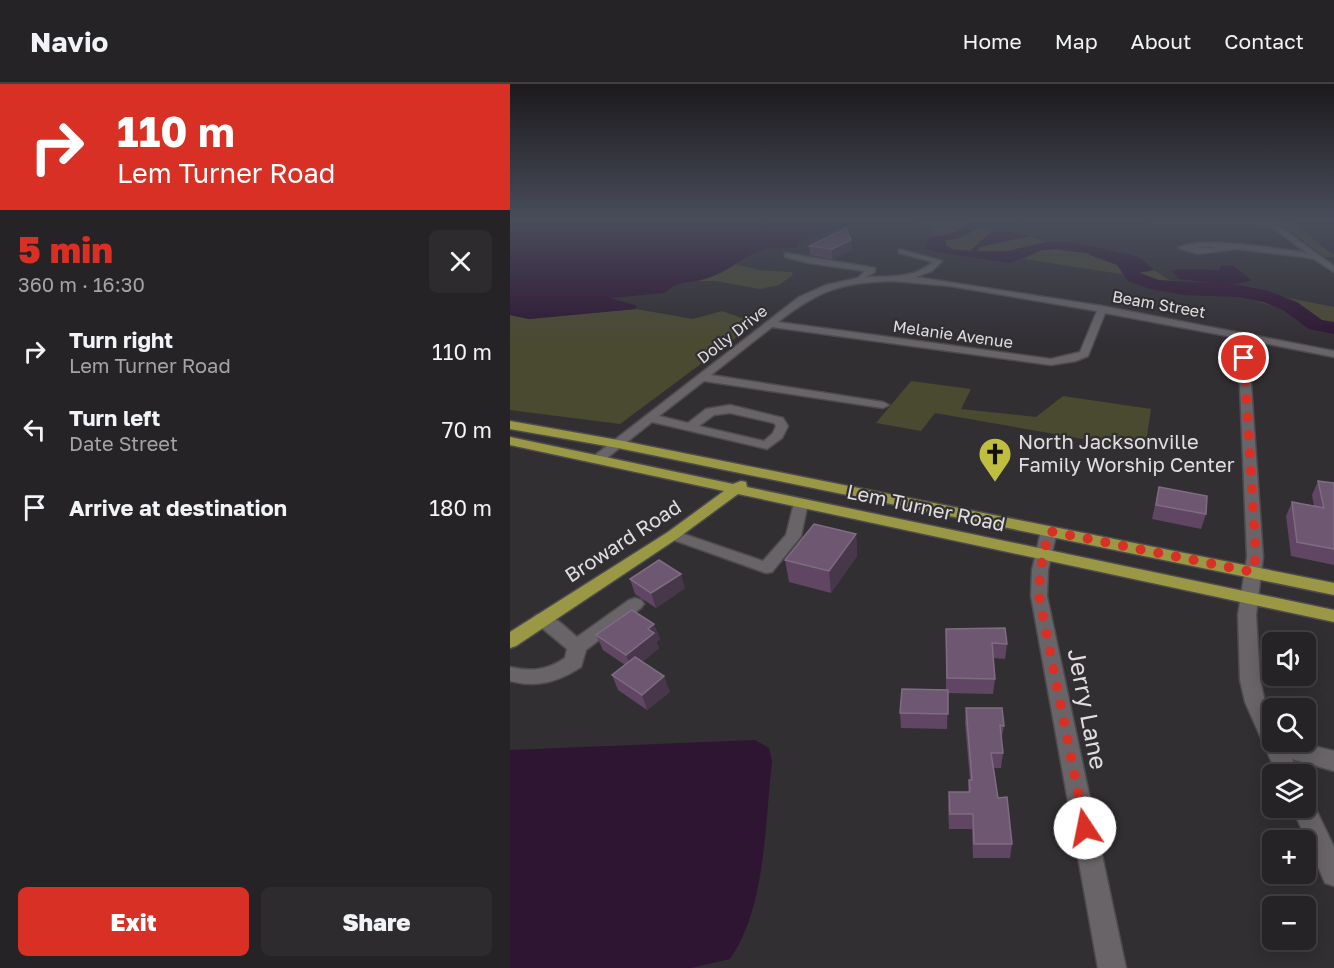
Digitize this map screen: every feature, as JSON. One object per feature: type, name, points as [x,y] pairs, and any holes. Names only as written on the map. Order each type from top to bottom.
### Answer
[{"type":"main road","name":"Lem Turner Road","points":[[510,425],[755,471],[1334,589]]},
{"type":"main road","name":"Lem Turner Road","points":[[510,441],[1334,616]]},
{"type":"main road","name":"Broward Road","points":[[510,641],[674,536],[736,489],[755,471]]},
{"type":"street","points":[[817,262],[872,270],[855,281]]},
{"type":"street","points":[[906,279],[929,269],[937,262]]},
{"type":"street","name":"Dolly Drive","points":[[597,459],[769,324],[814,292],[855,281],[906,279]]},
{"type":"street","name":"Beam Street","points":[[906,279],[1102,309],[1334,354]]},
{"type":"street","name":"Melanie Avenue","points":[[769,324],[1051,362],[1076,358],[1083,354],[1102,309]]},
{"type":"street","points":[[1243,336],[1256,556],[1248,615],[1250,680],[1255,702],[1262,718]]},
{"type":"street","points":[[702,377],[883,405]]},
{"type":"street","points":[[650,418],[767,445],[778,435],[782,426],[779,422],[730,409],[710,412],[690,427]]},
{"type":"street","points":[[674,536],[766,568],[793,536],[801,503]]},
{"type":"street","name":"Jerry Lane","points":[[1049,531],[1040,570],[1039,596],[1113,968]]},
{"type":"street","points":[[510,674],[524,678],[555,675],[574,662],[577,647],[634,604]]},
{"type":"street","points":[[542,619],[577,647]]},
{"type":"street","points":[[1307,752],[1334,760]]},
{"type":"street","points":[[1308,818],[1334,874]]},
{"type":"green space","points":[[1045,262],[1118,262],[1127,275]]},
{"type":"green space","points":[[734,264],[760,270],[792,272],[793,275],[779,285],[760,289],[716,281],[697,281],[724,271]]},
{"type":"green space","points":[[1154,270],[1169,280],[1226,286],[1334,307],[1334,329],[1308,325],[1289,311],[1240,296],[1181,294],[1143,285],[1127,275]]},
{"type":"green space","points":[[636,309],[693,319],[722,311],[756,323],[620,424],[510,410],[510,315],[529,319]]},
{"type":"green space","points":[[911,381],[971,389],[961,409],[1036,417],[1063,396],[1151,409],[1145,450],[935,413],[921,431],[876,423]]},
{"type":"shaded area","points":[[510,262],[739,262],[715,275],[680,284],[665,293],[610,298],[637,306],[636,309],[529,319],[510,315]]},
{"type":"shaded area","points":[[1118,262],[1145,262],[1154,270],[1127,275]]},
{"type":"shaded area","points":[[1222,265],[1234,266],[1251,280],[1234,284],[1206,283],[1179,279],[1172,271],[1178,269],[1219,270]]},
{"type":"shaded area","points":[[755,740],[769,748],[772,761],[762,864],[751,915],[730,959],[691,968],[510,968],[510,750]]},
{"type":"building","points":[[1318,481],[1334,483],[1334,549],[1297,542],[1292,502],[1324,508]]},
{"type":"building","points":[[1159,487],[1207,496],[1206,514],[1156,505]]},
{"type":"building","points":[[814,524],[856,534],[829,571],[785,560]]},
{"type":"building","points":[[659,560],[681,574],[651,593],[630,579]]},
{"type":"building","points":[[632,610],[654,624],[648,629],[654,633],[626,655],[596,635]]},
{"type":"building","points":[[1005,628],[1007,644],[992,643],[995,679],[947,678],[946,629]]},
{"type":"building","points":[[635,657],[664,676],[642,695],[612,675]]},
{"type":"building","points":[[902,689],[948,690],[948,714],[900,713]]},
{"type":"building","points":[[966,708],[1002,708],[1004,726],[1000,725],[1003,753],[991,753],[998,798],[1007,797],[1012,844],[974,844],[973,814],[950,814],[949,792],[970,792],[969,780],[972,780]]},
{"type":"waterway","points":[[1124,262],[1134,277],[1156,285],[1184,289],[1239,291],[1268,297],[1290,306],[1316,325],[1334,328]]},
{"type":"place","name":"North Jacksonville Family Worship Center","points":[[995,483]]},
{"type":"route","points":[[1085,828],[1039,596],[1040,570],[1049,531],[1253,572],[1256,556],[1244,358]]}]
